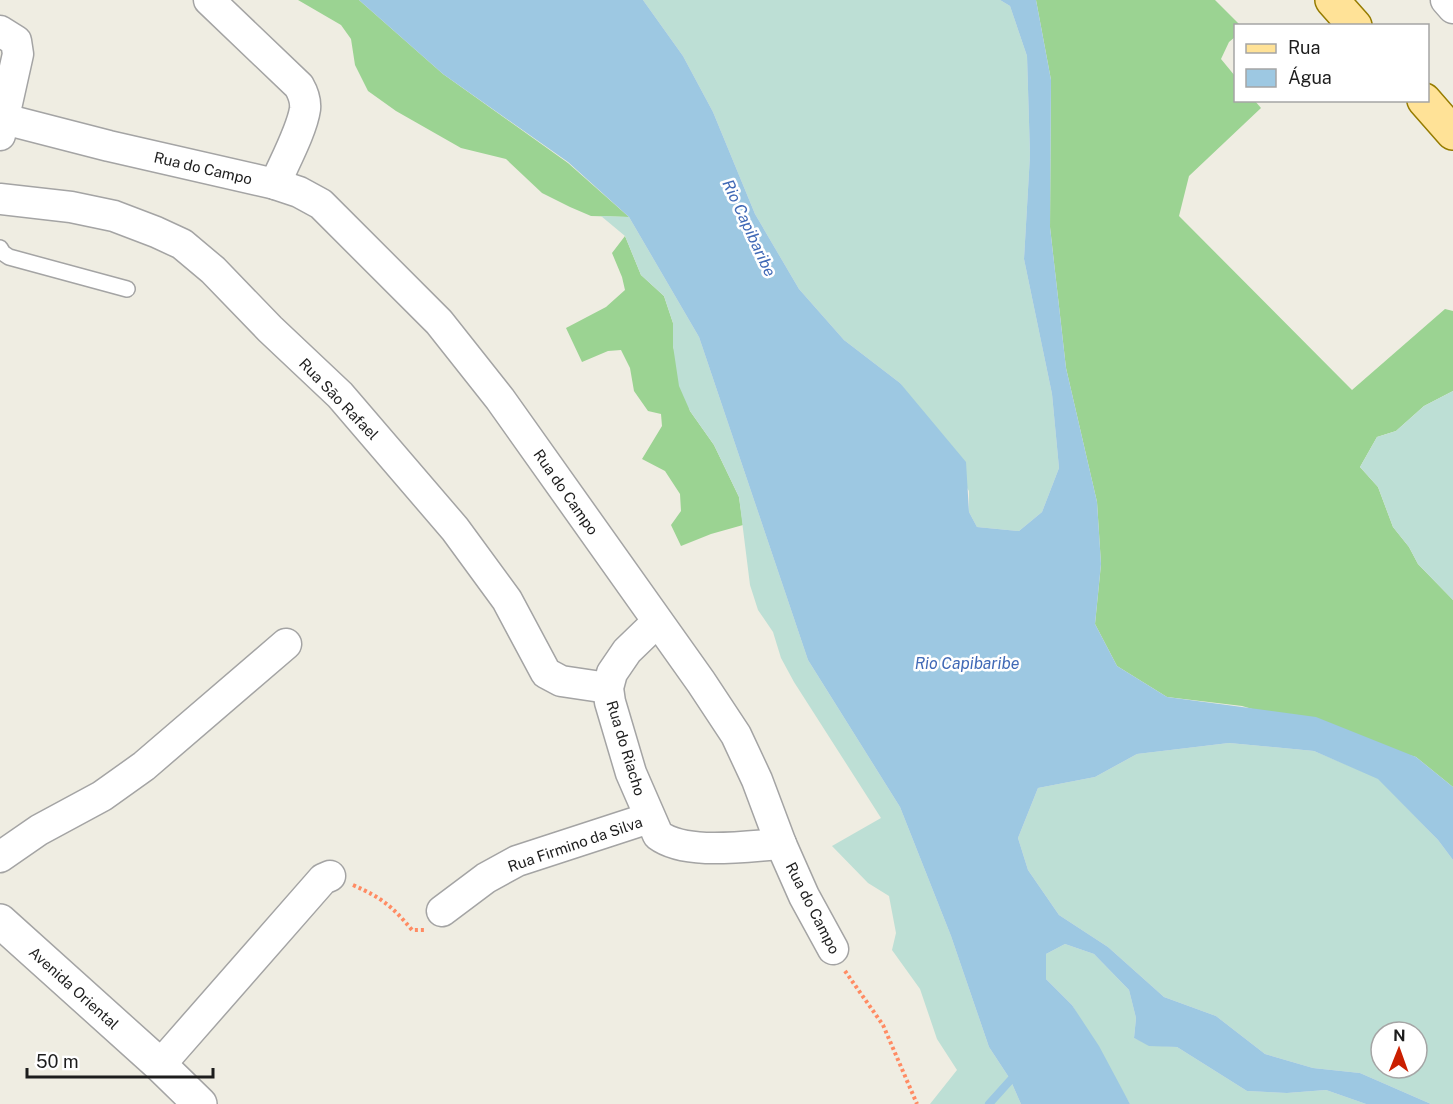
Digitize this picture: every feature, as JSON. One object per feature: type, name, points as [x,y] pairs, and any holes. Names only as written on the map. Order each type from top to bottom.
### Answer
[{"type":"main road","points":[[1332,0],[1353,24]]},
{"type":"main road","points":[[1426,102],[1453,132]]},
{"type":"street","points":[[209,0],[299,86],[304,97],[305,108],[300,124],[276,184]]},
{"type":"street","points":[[1446,0],[1453,8]]},
{"type":"street","points":[[0,31],[16,41],[18,54],[2,127]]},
{"type":"street","name":"Rua do Campo","points":[[2,127],[109,146],[276,184],[299,192],[321,204],[439,322],[500,399],[701,682],[736,735],[758,780],[781,844],[804,896],[833,949]]},
{"type":"street","name":"Rua São Rafael","points":[[0,204],[71,207],[114,216],[182,244],[213,270],[270,329],[340,395],[456,529],[507,600],[546,673],[561,681],[608,688]]},
{"type":"street","name":"Rua do Riacho","points":[[649,819],[628,763],[608,688],[612,673],[627,651],[657,622]]},
{"type":"street","points":[[0,857],[39,830],[102,796],[144,766],[286,644]]},
{"type":"street","name":"Rua Firmino da Silva","points":[[442,911],[486,878],[518,861],[649,819],[657,835],[666,841],[684,846],[781,844]]},
{"type":"street","points":[[160,1065],[323,879],[330,876]]},
{"type":"street","name":"Avenida Oriental","points":[[0,921],[200,1104]]},
{"type":"lane","points":[[0,248],[9,257],[128,289]]},
{"type":"path","points":[[330,876],[374,894],[394,908],[412,930],[428,930],[442,911]]},
{"type":"path","name":"Rua do Campo","points":[[833,949],[850,980],[883,1025],[917,1104]]},
{"type":"green space","points":[[298,0],[359,0],[443,74],[568,163],[629,217],[591,216],[570,207],[542,193],[506,159],[461,148],[396,111],[368,91],[355,65],[351,39],[341,25]]},
{"type":"green space","points":[[1036,0],[1215,0],[1239,24],[1234,24],[1234,38],[1229,42],[1221,59],[1234,75],[1234,102],[1256,102],[1261,108],[1189,176],[1179,216],[1352,390],[1445,309],[1453,311],[1453,391],[1424,406],[1396,431],[1377,437],[1360,467],[1378,487],[1393,527],[1409,547],[1418,564],[1453,600],[1453,787],[1416,757],[1242,706],[1167,697],[1117,666],[1095,624],[1101,564],[1097,502],[1066,368],[1050,227],[1051,80]]},
{"type":"green space","points":[[625,236],[641,275],[664,296],[673,323],[673,346],[690,411],[714,445],[739,497],[743,525],[681,546],[671,525],[681,511],[680,494],[665,471],[642,459],[662,426],[661,414],[648,411],[634,391],[630,368],[621,350],[608,351],[582,362],[566,328],[606,307],[625,290],[612,253]]},
{"type":"shaded area","points":[[643,0],[1000,0],[1010,6],[1027,56],[1030,155],[1024,259],[1052,394],[1059,468],[1042,512],[1019,531],[977,527],[969,512],[969,491],[900,383],[844,340],[799,289],[755,214],[713,112],[683,56]]},
{"type":"shaded area","points":[[601,216],[629,217],[699,337],[808,660],[900,807],[951,936],[989,1047],[1010,1079],[1021,1104],[930,1104],[957,1070],[937,1039],[920,989],[892,950],[896,933],[889,896],[868,883],[832,846],[881,818],[794,682],[781,658],[773,632],[758,610],[750,585],[739,497],[714,445],[690,411],[679,386],[673,346],[673,323],[664,296],[641,275],[625,236]]},
{"type":"shaded area","points":[[1453,391],[1453,600],[1418,564],[1409,547],[1393,527],[1378,487],[1360,467],[1377,437],[1396,431],[1424,406]]},
{"type":"shaded area","points":[[1229,743],[1314,751],[1378,778],[1438,840],[1453,860],[1453,1104],[1431,1104],[1376,1080],[1429,1080],[1429,1020],[1369,1020],[1369,1077],[1360,1073],[1313,1068],[1265,1054],[1216,1016],[1164,997],[1108,947],[1059,915],[1028,870],[1018,838],[1038,788],[1095,777],[1137,754]]},
{"type":"shaded area","points":[[1065,944],[1094,954],[1129,990],[1136,1018],[1134,1038],[1149,1045],[1177,1047],[1247,1091],[1287,1093],[1326,1090],[1366,1104],[1130,1104],[1072,1005],[1046,979],[1046,954]]},
{"type":"water","name":"Rio Capibaribe","points":[[359,0],[643,0],[683,56],[713,112],[755,214],[799,289],[844,340],[900,383],[966,462],[969,512],[977,527],[1019,531],[1042,512],[1059,468],[1052,394],[1024,259],[1030,155],[1027,56],[1010,6],[1000,0],[1036,0],[1051,80],[1050,227],[1066,368],[1097,502],[1101,564],[1095,624],[1117,666],[1167,697],[1316,717],[1416,757],[1453,787],[1453,860],[1438,840],[1378,779],[1314,751],[1229,743],[1137,754],[1095,777],[1038,788],[1018,838],[1028,870],[1059,915],[1108,947],[1164,997],[1216,1016],[1265,1054],[1313,1068],[1360,1073],[1369,1077],[1369,1080],[1376,1080],[1431,1104],[1366,1104],[1326,1090],[1287,1093],[1247,1091],[1177,1047],[1149,1046],[1134,1038],[1136,1018],[1129,990],[1094,954],[1065,944],[1046,954],[1046,979],[1072,1005],[1099,1046],[1130,1104],[1021,1104],[1010,1079],[989,1047],[951,936],[900,807],[808,660],[699,337],[629,217],[568,162],[443,74]]},
{"type":"waterway","points":[[989,1104],[1016,1074]]}]
